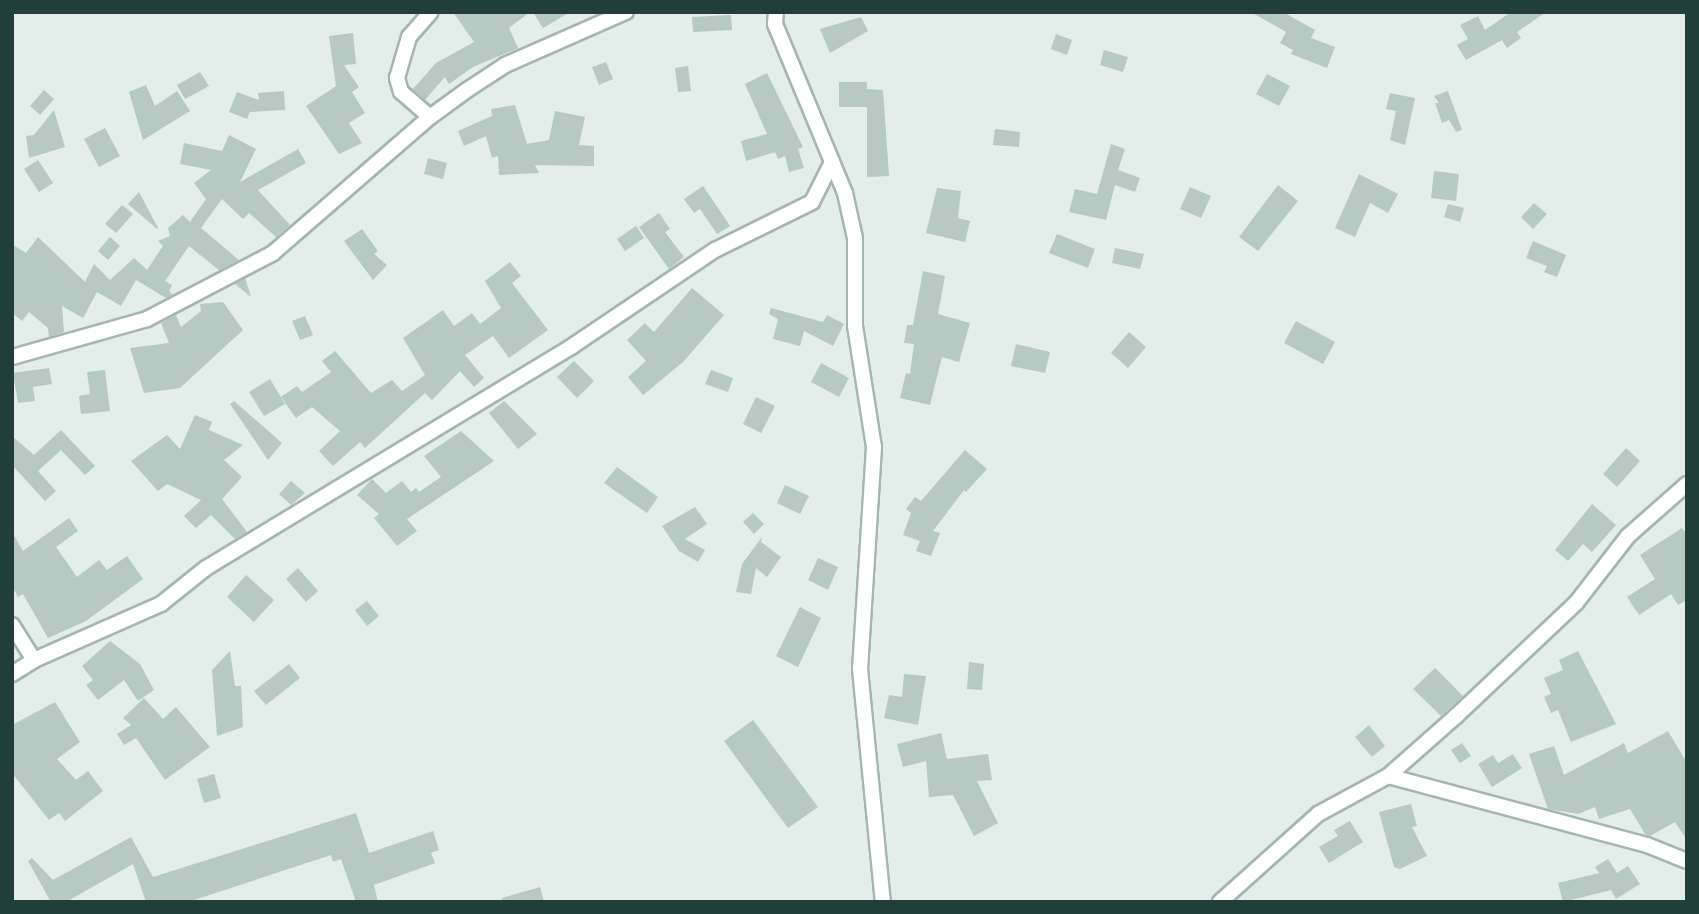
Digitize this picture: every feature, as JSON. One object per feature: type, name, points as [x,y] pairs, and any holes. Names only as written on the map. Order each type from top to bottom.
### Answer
[{"type":"street","points":[[430,12],[409,37],[397,78],[401,92],[430,117]]},
{"type":"street","points":[[12,357],[147,319],[273,253],[430,117],[505,65],[626,12]]},
{"type":"street","points":[[776,12],[775,24],[845,193],[855,238],[855,326],[874,447],[860,669],[883,902]]},
{"type":"street","points":[[12,674],[34,660],[161,604],[206,568],[571,347],[715,250],[812,202],[832,162]]},
{"type":"street","points":[[1220,902],[1318,814],[1388,776],[1576,603],[1628,536],[1687,484]]},
{"type":"street","points":[[12,625],[34,660]]},
{"type":"street","points":[[1388,776],[1647,845],[1687,861]]},
{"type":"building","points":[[453,12],[530,12],[509,28],[518,48],[473,67],[449,84],[445,77],[425,100],[413,89],[436,63],[474,42]]},
{"type":"building","points":[[533,12],[570,12],[543,28]]},
{"type":"building","points":[[1251,12],[1283,12],[1315,30],[1311,38],[1335,47],[1327,68],[1291,54],[1293,50],[1280,43],[1286,32]]},
{"type":"building","points":[[1511,12],[1546,12],[1517,32],[1521,38],[1507,48],[1502,40],[1466,60],[1457,45],[1468,39],[1460,25],[1478,16],[1485,30]]},
{"type":"building","points":[[731,15],[732,30],[693,32],[692,17]]},
{"type":"building","points":[[861,17],[868,31],[830,53],[820,29]]},
{"type":"building","points":[[353,33],[356,64],[344,65],[359,87],[352,92],[365,113],[349,123],[362,143],[339,154],[306,106],[336,86],[329,36]]},
{"type":"building","points":[[1056,34],[1072,40],[1067,55],[1051,49]]},
{"type":"building","points":[[1104,50],[1128,57],[1123,72],[1100,65]]},
{"type":"building","points":[[606,62],[613,79],[599,85],[592,67]]},
{"type":"building","points":[[688,66],[691,91],[678,92],[675,68]]},
{"type":"building","points":[[200,72],[209,86],[185,99],[177,85]]},
{"type":"building","points":[[767,73],[803,147],[798,149],[804,168],[789,172],[785,156],[778,159],[775,152],[746,161],[741,141],[767,134],[745,84]]},
{"type":"building","points":[[1267,74],[1290,86],[1279,106],[1256,94]]},
{"type":"building","points":[[839,82],[867,82],[867,89],[883,90],[889,176],[867,177],[867,107],[839,107]]},
{"type":"building","points":[[146,85],[155,106],[177,91],[190,111],[143,140],[129,92]]},
{"type":"building","points":[[44,90],[54,99],[40,115],[30,106]]},
{"type":"building","points":[[284,91],[285,110],[250,112],[247,119],[229,112],[237,92],[259,100],[258,93]]},
{"type":"building","points":[[1448,91],[1462,130],[1456,132],[1449,120],[1442,123],[1435,103],[1439,103],[1434,96]]},
{"type":"building","points":[[1390,93],[1415,98],[1405,145],[1390,140],[1396,111],[1386,109]]},
{"type":"building","points":[[515,105],[527,144],[549,140],[555,111],[585,117],[579,145],[594,146],[594,166],[535,165],[539,173],[499,175],[498,156],[492,158],[486,136],[464,146],[458,131],[492,116],[491,109]]},
{"type":"building","points":[[54,110],[65,147],[29,158],[26,136],[34,135]]},
{"type":"building","points":[[105,128],[120,156],[99,167],[84,139]]},
{"type":"building","points":[[995,129],[1020,132],[1019,147],[993,145]]},
{"type":"building","points":[[229,135],[256,149],[240,182],[298,149],[306,163],[258,190],[290,225],[276,237],[249,213],[243,219],[222,199],[201,228],[239,260],[219,270],[189,246],[165,281],[172,285],[169,291],[173,295],[166,298],[136,280],[121,306],[97,292],[83,318],[62,306],[64,332],[49,337],[48,328],[29,312],[22,321],[12,313],[12,244],[26,253],[38,237],[85,282],[94,264],[110,280],[134,258],[147,270],[163,246],[158,241],[170,236],[168,228],[183,215],[190,222],[206,199],[194,183],[211,170],[180,164],[184,143],[222,151]]},
{"type":"building","points":[[1111,144],[1125,149],[1118,170],[1140,178],[1135,192],[1115,185],[1106,220],[1069,212],[1075,189],[1097,194]]},
{"type":"building","points":[[428,158],[447,163],[443,179],[424,174]]},
{"type":"building","points":[[38,160],[53,183],[39,192],[24,169]]},
{"type":"building","points":[[1434,171],[1459,174],[1456,201],[1431,198]]},
{"type":"building","points":[[1359,174],[1398,194],[1388,213],[1370,203],[1355,237],[1335,228]]},
{"type":"building","points":[[1278,185],[1298,201],[1258,251],[1239,237]]},
{"type":"building","points":[[703,186],[730,226],[717,234],[700,209],[694,213],[684,199]]},
{"type":"building","points":[[1190,187],[1211,196],[1201,218],[1180,209]]},
{"type":"building","points":[[937,188],[961,191],[958,218],[970,221],[965,242],[926,233]]},
{"type":"building","points":[[139,192],[158,228],[157,229],[128,204]]},
{"type":"building","points":[[1534,203],[1547,214],[1533,229],[1521,217]]},
{"type":"building","points":[[1448,204],[1464,208],[1460,222],[1444,217]]},
{"type":"building","points":[[122,205],[133,214],[116,233],[105,224]]},
{"type":"building","points":[[659,213],[670,229],[665,232],[684,257],[669,269],[639,227]]},
{"type":"building","points":[[636,226],[644,238],[625,251],[617,239]]},
{"type":"building","points":[[362,229],[378,251],[374,254],[387,265],[373,280],[344,241]]},
{"type":"building","points":[[1057,234],[1095,249],[1088,268],[1049,253]]},
{"type":"building","points":[[110,237],[120,246],[108,260],[98,251]]},
{"type":"building","points":[[1533,241],[1566,255],[1557,277],[1544,272],[1547,266],[1526,258]]},
{"type":"building","points":[[1115,248],[1144,254],[1140,269],[1112,263]]},
{"type":"building","points":[[510,262],[521,276],[512,283],[548,330],[509,358],[493,336],[465,355],[484,378],[474,387],[460,371],[432,400],[425,393],[365,448],[360,442],[333,466],[319,451],[340,431],[312,407],[296,418],[281,397],[297,386],[302,392],[331,372],[322,361],[335,351],[371,393],[392,380],[402,391],[425,375],[403,338],[443,310],[454,326],[472,313],[480,324],[501,308],[485,281]]},
{"type":"building","points":[[923,271],[945,276],[938,314],[970,323],[959,362],[942,357],[930,405],[900,398],[906,373],[910,374],[914,344],[904,343],[907,325],[913,325]]},
{"type":"building","points":[[245,278],[251,297],[235,284]]},
{"type":"building","points":[[692,288],[724,315],[683,362],[643,395],[628,377],[646,361],[627,340],[645,323],[654,332]]},
{"type":"building","points":[[223,302],[243,330],[180,388],[144,393],[130,348],[169,343],[161,323],[176,315],[181,327],[201,311],[200,304]]},
{"type":"building","points":[[771,308],[823,322],[827,315],[844,324],[833,346],[804,331],[800,346],[773,339],[778,319],[769,314]]},
{"type":"building","points":[[305,316],[313,335],[300,340],[292,321]]},
{"type":"building","points":[[1296,321],[1335,342],[1323,364],[1284,343]]},
{"type":"building","points":[[1129,332],[1146,347],[1128,368],[1111,353]]},
{"type":"building","points":[[1016,344],[1050,352],[1045,373],[1011,366]]},
{"type":"building","points":[[574,361],[594,381],[577,398],[557,377]]},
{"type":"building","points":[[821,363],[849,378],[839,397],[811,382]]},
{"type":"building","points":[[49,368],[52,384],[33,387],[35,401],[18,403],[13,373]]},
{"type":"building","points":[[105,370],[110,411],[81,414],[79,396],[90,394],[87,372]]},
{"type":"building","points":[[711,370],[733,378],[728,392],[705,384]]},
{"type":"building","points":[[270,379],[285,404],[264,416],[249,392]]},
{"type":"building","points":[[756,397],[775,406],[761,433],[743,424]]},
{"type":"building","points":[[234,401],[282,443],[268,460],[230,404]]},
{"type":"building","points":[[504,401],[537,434],[518,449],[489,413]]},
{"type":"building","points":[[195,415],[212,422],[209,430],[243,445],[224,460],[242,477],[222,499],[247,532],[235,539],[211,515],[196,528],[184,516],[201,500],[167,484],[158,491],[131,461],[167,435],[180,449]]},
{"type":"building","points":[[61,430],[95,466],[85,475],[61,450],[38,471],[56,491],[45,501],[12,465],[12,436],[34,455]]},
{"type":"building","points":[[461,431],[494,461],[407,519],[417,531],[397,546],[374,518],[379,514],[357,495],[372,479],[386,493],[402,481],[411,492],[416,488],[419,492],[441,477],[424,456]]},
{"type":"building","points":[[1626,448],[1640,461],[1617,487],[1603,474]]},
{"type":"building","points":[[965,450],[987,469],[966,492],[964,490],[933,531],[940,533],[931,556],[916,551],[920,541],[903,535],[911,513],[906,509],[915,497],[921,501]]},
{"type":"building","points":[[617,467],[658,497],[647,513],[604,483]]},
{"type":"building","points":[[291,481],[305,493],[291,505],[279,494]]},
{"type":"building","points":[[785,485],[809,496],[800,514],[777,503]]},
{"type":"building","points":[[1592,504],[1616,525],[1592,552],[1583,544],[1568,561],[1555,550]]},
{"type":"building","points":[[695,507],[707,524],[685,539],[705,550],[698,562],[679,551],[662,526]]},
{"type":"building","points":[[753,513],[764,524],[754,534],[743,522]]},
{"type":"building","points":[[69,518],[78,531],[56,547],[77,577],[99,560],[107,570],[127,556],[143,579],[86,621],[48,638],[23,594],[18,597],[12,586],[12,532],[23,551]]},
{"type":"building","points":[[1682,528],[1687,535],[1687,600],[1678,605],[1671,594],[1639,615],[1627,597],[1655,579],[1640,555]]},
{"type":"building","points":[[762,537],[761,542],[781,557],[767,577],[756,568],[751,594],[736,592],[742,564]]},
{"type":"building","points":[[818,558],[838,567],[828,590],[808,580]]},
{"type":"building","points":[[298,568],[318,591],[306,602],[286,579]]},
{"type":"building","points":[[246,575],[274,600],[254,622],[227,597]]},
{"type":"building","points":[[367,601],[379,616],[367,626],[355,610]]},
{"type":"building","points":[[800,607],[821,618],[798,667],[776,656]]},
{"type":"building","points":[[110,641],[140,664],[154,690],[138,701],[124,680],[98,700],[86,685],[93,680],[82,666]]},
{"type":"building","points":[[230,651],[235,686],[241,686],[243,727],[217,736],[212,670]]},
{"type":"building","points":[[1578,651],[1616,724],[1571,742],[1558,710],[1551,713],[1544,697],[1551,694],[1544,678],[1563,670],[1559,660]]},
{"type":"building","points":[[969,662],[984,664],[982,690],[967,689]]},
{"type":"building","points":[[289,664],[300,678],[266,705],[254,691]]},
{"type":"building","points":[[1435,668],[1463,696],[1441,716],[1413,689]]},
{"type":"building","points":[[904,674],[926,676],[918,725],[884,718],[889,695],[902,697]]},
{"type":"building","points":[[144,698],[163,719],[176,707],[210,747],[165,780],[136,738],[124,745],[117,734],[131,725],[123,718]]},
{"type":"building","points":[[55,702],[80,742],[57,759],[76,780],[88,771],[103,791],[65,821],[59,813],[49,820],[12,773],[12,725]]},
{"type":"building","points":[[753,720],[818,807],[788,828],[724,741]]},
{"type":"building","points":[[1369,725],[1385,746],[1372,757],[1355,737]]},
{"type":"building","points":[[1668,731],[1687,763],[1687,840],[1675,822],[1650,836],[1645,834],[1630,809],[1599,819],[1595,807],[1578,814],[1548,809],[1529,754],[1554,746],[1564,775],[1624,743],[1628,753]]},
{"type":"building","points":[[941,733],[947,759],[988,754],[992,780],[977,781],[998,823],[974,836],[953,795],[929,797],[926,761],[903,767],[897,744]]},
{"type":"building","points":[[1462,743],[1471,756],[1460,763],[1451,750]]},
{"type":"building","points":[[1513,754],[1522,768],[1492,787],[1478,764],[1493,755],[1498,763]]},
{"type":"building","points":[[214,774],[221,798],[204,803],[197,779]]},
{"type":"building","points":[[1411,804],[1417,826],[1412,827],[1427,856],[1400,869],[1394,867],[1379,812]]},
{"type":"building","points":[[356,813],[369,853],[433,831],[439,850],[431,853],[435,863],[374,885],[378,902],[356,902],[341,859],[333,862],[331,855],[188,902],[146,902],[133,864],[66,902],[51,902],[28,861],[32,858],[53,880],[131,837],[153,877]]},
{"type":"building","points":[[1350,821],[1363,842],[1329,863],[1319,847],[1338,836],[1334,830]]},
{"type":"building","points":[[1608,859],[1617,873],[1628,866],[1640,884],[1616,899],[1611,890],[1563,902],[1558,883],[1599,873],[1595,867]]},
{"type":"building","points":[[540,887],[544,902],[502,902],[502,898]]}]
